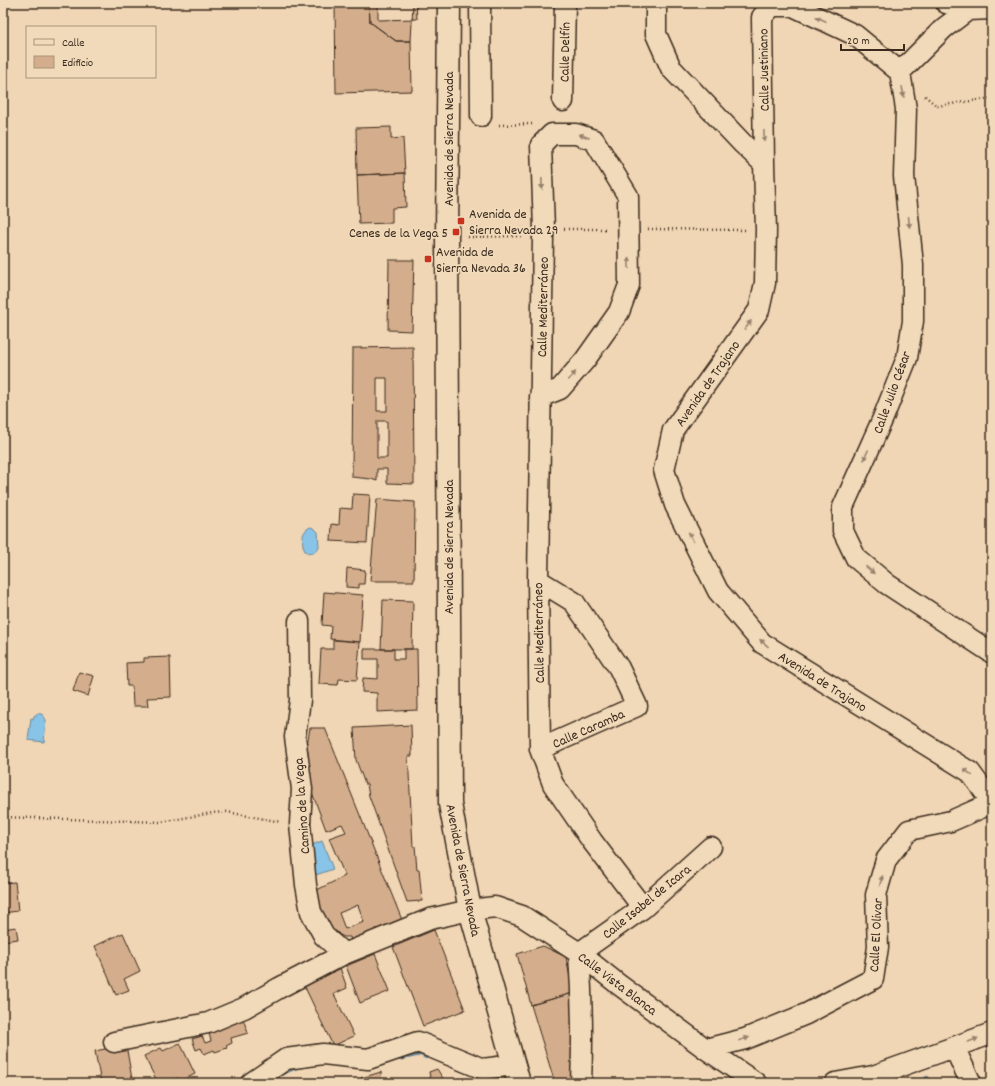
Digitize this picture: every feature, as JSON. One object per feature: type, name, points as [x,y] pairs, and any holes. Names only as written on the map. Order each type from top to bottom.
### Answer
[{"type":"street","name":"Avenida de Sierra Nevada","points":[[449,3],[447,238],[450,804],[470,910],[516,1074]]},
{"type":"street","points":[[480,3],[486,121]]},
{"type":"street","name":"Calle Delfín","points":[[563,101],[565,3]]},
{"type":"street","points":[[656,3],[656,34],[671,68],[764,164]]},
{"type":"street","points":[[946,3],[968,10],[992,9]]},
{"type":"street","name":"Calle Justiniano","points":[[764,164],[762,17],[772,6],[793,6],[855,35],[900,72]]},
{"type":"street","points":[[900,72],[944,28],[968,10]]},
{"type":"street","name":"Calle Julio César","points":[[900,72],[906,109],[904,176],[913,265],[912,321],[907,358],[883,418],[843,507],[843,531],[856,558],[887,584],[992,653]]},
{"type":"street","name":"Calle Mediterráneo","points":[[540,397],[560,389],[585,360],[619,312],[629,286],[628,196],[594,140],[576,134],[552,134],[541,145],[544,232],[540,397],[538,580],[540,749]]},
{"type":"street","name":"Avenida de Trajano","points":[[764,164],[766,230],[765,283],[759,310],[673,430],[664,470],[675,505],[718,591],[762,643],[970,772],[992,803]]},
{"type":"street","name":"Calle Caramba","points":[[538,580],[574,602],[619,668],[637,706],[540,749],[553,784],[592,841],[643,908]]},
{"type":"street","name":"Camino de la Vega","points":[[299,622],[300,700],[295,737],[302,789],[300,824],[306,884],[311,912],[324,936],[344,954]]},
{"type":"street","name":"Calle El Olivar","points":[[706,1049],[745,1039],[806,1014],[873,979],[878,947],[876,895],[886,860],[909,830],[950,820],[992,803]]},
{"type":"street","name":"Calle Isabel de Icara","points":[[579,953],[643,908],[711,847]]},
{"type":"street","name":"Calle Vista Blanca","points":[[470,910],[495,907],[522,916],[579,953],[618,984],[706,1049],[756,1083]]},
{"type":"street","points":[[114,1042],[208,1023],[244,1008],[344,954],[430,919],[470,910]]},
{"type":"street","points":[[579,953],[582,993],[583,1044],[581,1083]]},
{"type":"street","points":[[835,1083],[873,1076],[992,1033]]},
{"type":"street","points":[[251,1083],[286,1059],[324,1054],[368,1059],[418,1042],[483,1069],[516,1074]]},
{"type":"street","points":[[954,1047],[971,1083]]},
{"type":"path","points":[[900,72],[937,106],[992,98]]},
{"type":"path","points":[[486,121],[536,124]]},
{"type":"path","points":[[447,238],[544,232],[629,229],[766,230]]},
{"type":"path","points":[[3,817],[161,822],[212,813],[227,812],[300,824]]},
{"type":"water","points":[[311,527],[318,532],[319,547],[315,552],[309,553],[305,551],[303,537],[305,531]]},
{"type":"water","points":[[38,713],[43,715],[46,720],[44,742],[28,740],[31,718],[33,719]]},
{"type":"water","points":[[322,841],[333,869],[313,876],[312,845]]},
{"type":"building","points":[[335,3],[369,3],[370,22],[396,41],[411,41],[412,91],[336,93]]},
{"type":"building","points":[[369,3],[413,3],[411,41],[396,41],[370,22]]},
{"type":"building","points":[[378,3],[416,3],[417,19],[378,20]]},
{"type":"building","points":[[391,127],[391,139],[403,138],[405,173],[357,175],[356,128]]},
{"type":"building","points":[[405,173],[406,207],[392,208],[392,223],[359,224],[357,175]]},
{"type":"building","points":[[389,260],[414,260],[412,331],[388,330]]},
{"type":"building","points":[[413,347],[414,484],[387,483],[387,469],[377,469],[377,481],[352,477],[353,348]],"holes":[[[377,378],[387,378],[387,411],[377,411]],[[377,421],[387,421],[387,458],[377,458]]]},
{"type":"building","points":[[353,494],[370,495],[367,543],[331,541],[332,524],[339,525],[340,508],[352,509]]},
{"type":"building","points":[[377,499],[415,502],[414,581],[370,581]]},
{"type":"building","points":[[347,568],[365,570],[364,584],[359,584],[359,588],[346,587]]},
{"type":"building","points":[[324,592],[363,595],[360,642],[330,639],[331,626],[322,625]]},
{"type":"building","points":[[383,600],[413,601],[412,649],[381,649]]},
{"type":"building","points":[[333,640],[360,642],[357,680],[339,679],[338,685],[319,684],[321,649],[333,649]]},
{"type":"building","points":[[364,649],[394,649],[394,659],[404,659],[404,649],[417,649],[418,710],[377,712],[377,693],[362,692],[363,678],[378,679],[378,659],[364,659]]},
{"type":"building","points":[[170,657],[171,697],[147,698],[148,706],[133,706],[132,686],[127,686],[126,663],[144,662],[144,658]]},
{"type":"building","points":[[79,672],[94,676],[88,696],[73,691]]},
{"type":"building","points":[[411,725],[412,756],[408,756],[413,846],[415,846],[417,870],[419,869],[422,901],[407,902],[369,796],[367,784],[365,784],[356,760],[354,728]]},
{"type":"building","points":[[310,728],[325,728],[402,920],[351,940],[350,937],[344,937],[336,931],[333,931],[327,920],[324,921],[313,892],[345,876],[329,838],[346,832],[342,824],[326,830],[307,779],[305,756]],"holes":[[[358,905],[364,922],[345,929],[339,913]]]},
{"type":"building","points":[[15,882],[18,911],[3,913],[3,883]]},
{"type":"building","points":[[16,927],[18,939],[3,941],[3,929]]},
{"type":"building","points":[[434,930],[465,1010],[423,1026],[393,947]]},
{"type":"building","points":[[123,933],[140,971],[124,979],[129,990],[116,995],[95,946]]},
{"type":"building","points":[[543,946],[566,957],[573,993],[531,1005],[517,954]]},
{"type":"building","points":[[375,954],[390,991],[360,1003],[346,966]]},
{"type":"building","points":[[340,968],[347,988],[334,994],[354,1036],[333,1046],[302,981]]},
{"type":"building","points":[[573,993],[572,1083],[555,1083],[531,1005]]},
{"type":"building","points":[[242,1016],[248,1033],[231,1038],[232,1043],[226,1046],[227,1048],[215,1052],[214,1050],[204,1054],[201,1048],[196,1050],[192,1039],[202,1036],[205,1043],[211,1041],[207,1025]]},
{"type":"building","points":[[180,1043],[195,1074],[179,1082],[177,1078],[168,1083],[158,1083],[144,1056],[161,1048],[163,1051]]},
{"type":"building","points":[[126,1045],[132,1079],[101,1083],[95,1051]]},
{"type":"building","points":[[437,1069],[446,1083],[431,1083],[429,1072]]},
{"type":"building","points":[[381,1072],[382,1083],[361,1083],[361,1078]]},
{"type":"waterway","points":[[398,1058],[421,1053],[426,1056]]},
{"type":"waterway","points":[[280,1073],[299,1065]]},
{"type":"waterway","points":[[922,1083],[927,1079]]},
{"type":"place","name":"Avenida de Sierra Nevada 29","points":[[461,221]]},
{"type":"place","name":"Cenes de la Vega 5","points":[[456,232]]},
{"type":"place","name":"Avenida de Sierra Nevada 36","points":[[428,259]]}]
